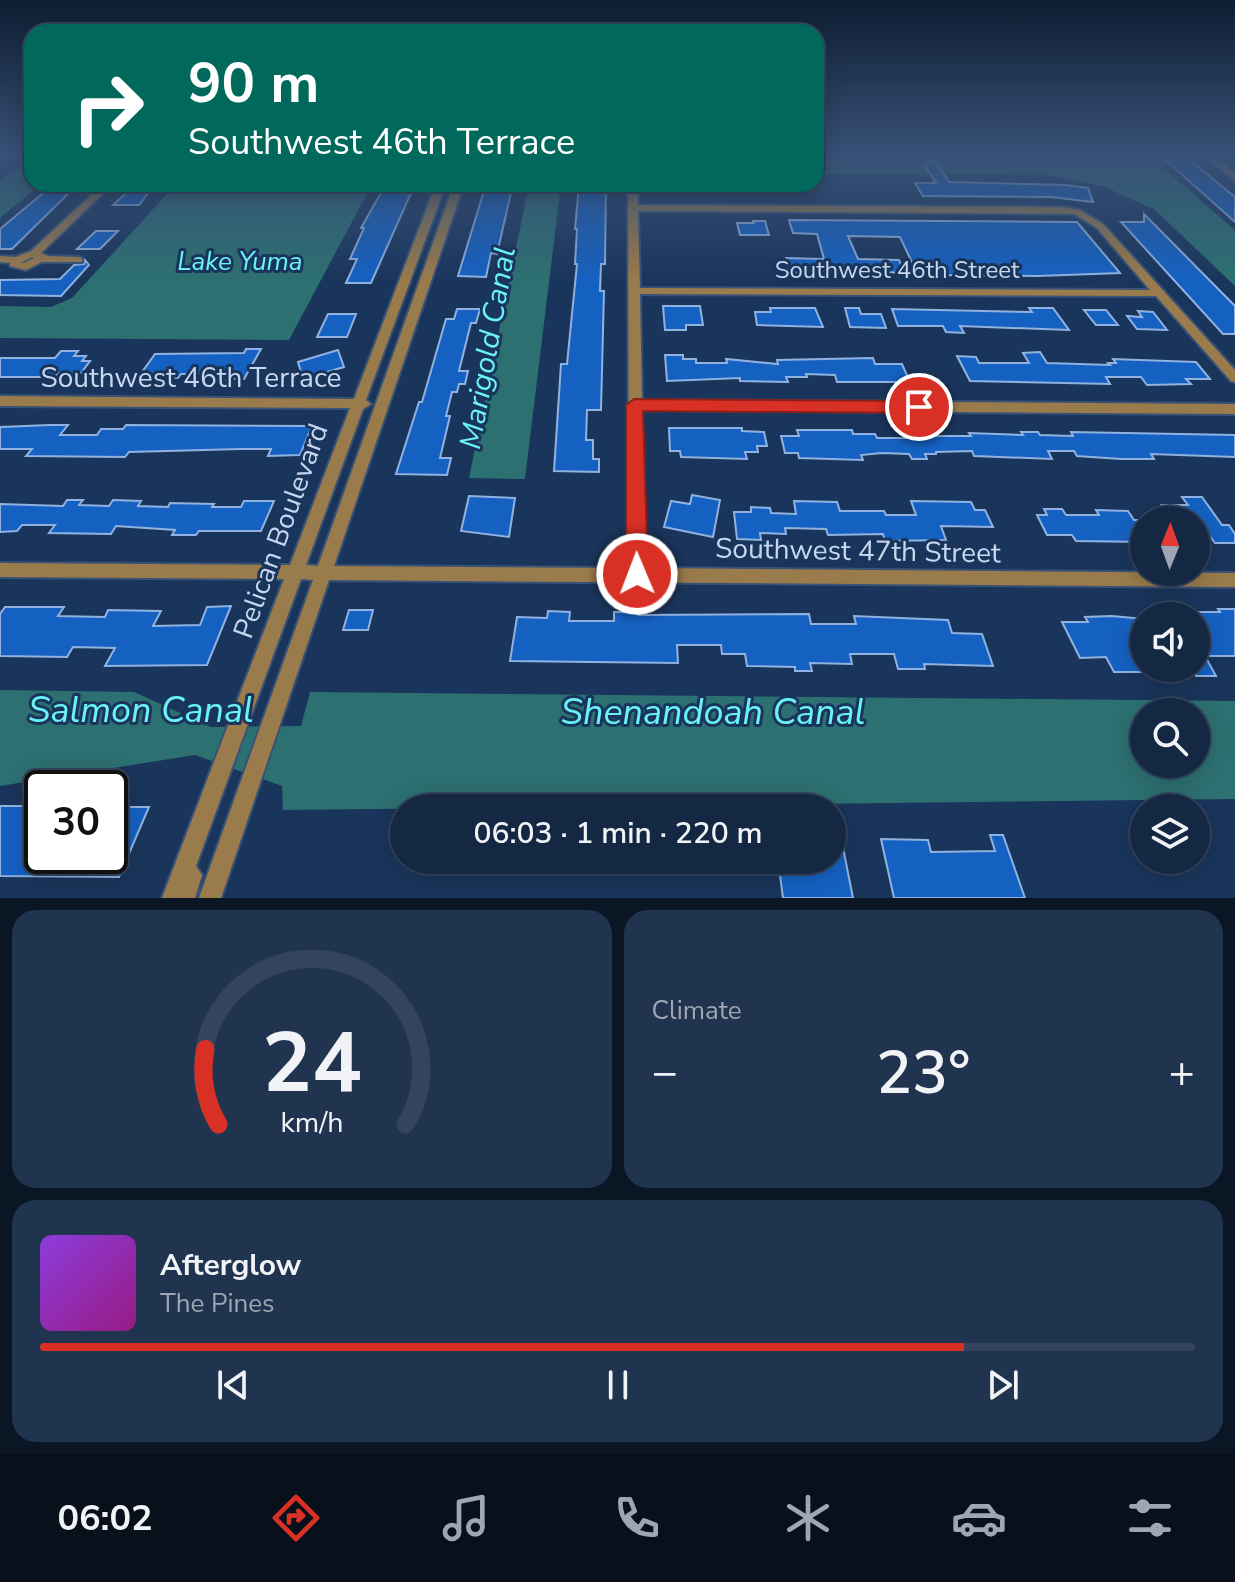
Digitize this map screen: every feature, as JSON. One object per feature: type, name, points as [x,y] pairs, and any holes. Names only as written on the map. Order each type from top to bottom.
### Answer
[{"type":"street","points":[[39,256],[96,197]]},
{"type":"street","name":"Pelican Boulevard","points":[[173,898],[436,197]]},
{"type":"street","name":"Pelican Boulevard","points":[[210,898],[455,197]]},
{"type":"street","points":[[633,197],[637,574]]},
{"type":"street","points":[[634,208],[1047,209],[1077,212],[1100,226],[1235,378]]},
{"type":"street","points":[[0,259],[39,256],[78,260]]},
{"type":"street","name":"Southwest 46th Street","points":[[633,291],[1160,293]]},
{"type":"street","name":"Southwest 46th Terrace","points":[[0,401],[382,405]]},
{"type":"street","points":[[634,405],[1235,409]]},
{"type":"street","name":"Southwest 47th Street","points":[[0,570],[1235,580]]},
{"type":"street","points":[[184,898],[194,843]]},
{"type":"water","points":[[0,197],[25,197],[0,218]]},
{"type":"water","name":"Lake Yuma","points":[[164,197],[365,197],[289,340],[0,338],[0,306],[51,307],[72,298]]},
{"type":"water","points":[[526,197],[559,197],[525,479],[469,478]]},
{"type":"water","points":[[1127,197],[1197,197],[1235,230],[1235,286],[1155,210]]},
{"type":"water","points":[[0,690],[134,692],[211,727],[301,726],[310,692],[1130,700],[1130,778],[1210,778],[1210,701],[1235,701],[1235,799],[1210,799],[1210,794],[1130,794],[1130,800],[846,803],[846,794],[390,794],[390,809],[283,810],[282,786],[195,755],[101,770],[24,770],[24,782],[0,786]]},
{"type":"building","points":[[39,197],[65,197],[12,249],[0,249],[0,229]]},
{"type":"building","points":[[122,197],[145,197],[139,205],[113,205]]},
{"type":"building","points":[[379,197],[409,197],[371,283],[346,283],[357,259],[350,259],[364,228],[361,228]]},
{"type":"building","points":[[482,197],[510,197],[497,254],[491,253],[486,277],[458,276]]},
{"type":"building","points":[[578,197],[606,197],[605,264],[601,264],[600,291],[604,291],[601,410],[587,410],[586,440],[593,440],[593,459],[599,459],[599,472],[554,471],[561,364],[567,364],[577,264],[575,229]]},
{"type":"building","points":[[1039,197],[1091,197],[1093,202]]},
{"type":"building","points":[[1207,197],[1235,197],[1235,222]]},
{"type":"building","points":[[1144,214],[1235,306],[1235,334],[1223,334],[1121,222],[1144,222]]},
{"type":"building","points":[[789,220],[1077,222],[1120,273],[934,275],[933,272],[916,271],[900,237],[848,236],[858,259],[899,260],[904,272],[852,274],[850,271],[820,271],[789,274],[786,258],[824,259],[817,234],[793,233]]},
{"type":"building","points":[[765,221],[769,235],[740,235],[737,223]]},
{"type":"building","points":[[96,231],[118,231],[100,249],[77,249]]},
{"type":"building","points":[[85,260],[89,265],[61,296],[0,295],[0,280],[60,279],[74,265],[84,264]]},
{"type":"building","points":[[663,306],[700,306],[703,325],[686,325],[686,330],[665,330]]},
{"type":"building","points":[[770,308],[815,308],[823,327],[757,325],[755,312],[771,312]]},
{"type":"building","points":[[845,308],[859,308],[861,314],[881,314],[886,328],[850,327]]},
{"type":"building","points":[[1029,308],[1053,308],[1069,330],[960,326],[964,333],[946,332],[943,326],[898,326],[892,309],[1032,312]]},
{"type":"building","points":[[457,309],[480,309],[476,323],[471,323],[459,371],[468,371],[465,384],[459,384],[457,392],[452,392],[446,416],[450,416],[440,458],[451,458],[447,475],[396,474],[419,402],[422,402],[446,319],[454,319]]},
{"type":"building","points":[[1084,310],[1106,310],[1118,325],[1096,325]]},
{"type":"building","points":[[1138,311],[1153,312],[1167,330],[1137,329],[1127,316],[1142,317]]},
{"type":"building","points":[[328,314],[356,314],[347,337],[317,337]]},
{"type":"building","points":[[246,349],[261,349],[244,379],[227,379],[230,374],[181,374],[178,378],[140,375],[155,354],[244,353]]},
{"type":"building","points":[[338,350],[344,367],[303,379],[298,362]]},
{"type":"building","points":[[61,351],[78,351],[74,356],[86,356],[82,361],[90,361],[81,373],[58,373],[55,377],[0,377],[0,358],[55,358]]},
{"type":"building","points":[[1040,352],[1047,363],[1110,365],[1108,363],[1116,363],[1113,359],[1196,362],[1210,379],[1186,379],[1191,384],[1147,385],[1141,377],[1106,377],[1110,384],[970,381],[957,356],[976,357],[979,363],[1029,363],[1023,353]]},
{"type":"building","points":[[665,355],[683,355],[683,359],[696,359],[696,363],[727,363],[726,359],[778,364],[777,360],[873,358],[875,364],[902,364],[910,382],[837,382],[835,375],[806,374],[807,377],[786,377],[788,382],[740,381],[740,378],[667,381]]},
{"type":"building","points":[[68,425],[60,435],[97,435],[101,429],[123,429],[126,425],[312,426],[300,455],[268,456],[271,449],[241,449],[129,452],[125,457],[26,456],[32,449],[0,449],[0,427]]},
{"type":"building","points":[[669,428],[742,428],[742,431],[764,432],[767,446],[757,446],[758,452],[745,452],[747,459],[681,457],[680,451],[670,451]]},
{"type":"building","points":[[797,430],[852,430],[853,434],[875,434],[877,438],[909,438],[906,431],[927,431],[929,436],[971,436],[969,433],[1023,435],[1021,432],[1073,436],[1071,432],[1235,435],[1235,457],[1151,454],[1154,459],[1121,459],[1077,456],[1074,451],[1048,451],[1052,459],[974,456],[972,451],[925,454],[927,459],[912,459],[909,454],[882,453],[861,455],[863,460],[799,458],[798,453],[785,453],[781,436],[799,436]]},
{"type":"building","points":[[692,495],[720,500],[713,537],[664,527],[671,501],[690,504]]},
{"type":"building","points":[[469,496],[515,498],[509,537],[461,531]]},
{"type":"building","points":[[1182,497],[1202,497],[1208,506],[1162,505],[1188,505]]},
{"type":"building","points":[[67,500],[83,500],[79,505],[109,506],[113,500],[141,501],[138,506],[168,507],[170,503],[241,507],[244,501],[274,501],[261,531],[199,531],[196,535],[172,535],[175,530],[116,526],[111,534],[49,533],[55,525],[22,525],[17,531],[0,532],[0,504],[63,506]]},
{"type":"building","points":[[794,501],[837,502],[840,511],[884,511],[886,515],[916,515],[911,501],[971,502],[975,510],[985,510],[993,527],[941,526],[946,540],[885,541],[883,534],[828,535],[826,529],[785,528],[786,534],[760,533],[761,540],[737,539],[734,512],[751,512],[751,507],[770,508],[771,513],[796,514]]},
{"type":"building","points":[[1210,508],[1222,525],[1229,525],[1235,534],[1235,543],[1215,543],[1210,536]]},
{"type":"building","points":[[1044,509],[1062,509],[1066,515],[1099,515],[1096,510],[1128,511],[1130,542],[1076,541],[1072,535],[1047,535],[1037,515],[1047,515]]},
{"type":"building","points":[[231,606],[207,665],[105,666],[115,648],[73,647],[67,657],[0,656],[0,614],[5,607],[64,607],[58,616],[105,617],[108,610],[161,611],[153,626],[200,625],[207,607]]},
{"type":"building","points":[[1218,609],[1235,609],[1235,656],[1210,656],[1210,612],[1220,612]]},
{"type":"building","points":[[349,610],[373,610],[368,630],[343,630]]},
{"type":"building","points":[[548,611],[570,612],[569,621],[614,621],[614,612],[637,612],[638,615],[809,614],[811,624],[856,624],[854,616],[948,620],[952,633],[982,634],[993,666],[924,664],[925,669],[898,669],[894,654],[850,654],[852,664],[810,663],[812,671],[795,671],[795,667],[747,666],[745,654],[722,654],[721,645],[677,645],[678,663],[510,661],[517,617],[547,618]]},
{"type":"building","points":[[1085,617],[1130,618],[1130,672],[1114,672],[1106,657],[1080,658],[1062,622],[1088,622]]},
{"type":"building","points":[[0,806],[24,806],[24,874],[120,874],[119,877],[0,876]]},
{"type":"building","points":[[128,807],[149,807],[128,856]]},
{"type":"building","points":[[990,835],[1003,835],[1025,898],[894,898],[881,839],[928,840],[931,852],[995,851]]},
{"type":"building","points":[[846,863],[853,898],[783,898],[780,874],[846,874]]},
{"type":"route","points":[[637,574],[634,405],[919,407]]},
{"type":"water label","name":"Marigold Canal","points":[[488,348]]},
{"type":"water label","name":"Salmon Canal","points":[[141,710]]},
{"type":"water label","name":"Shenandoah Canal","points":[[713,712]]}]
